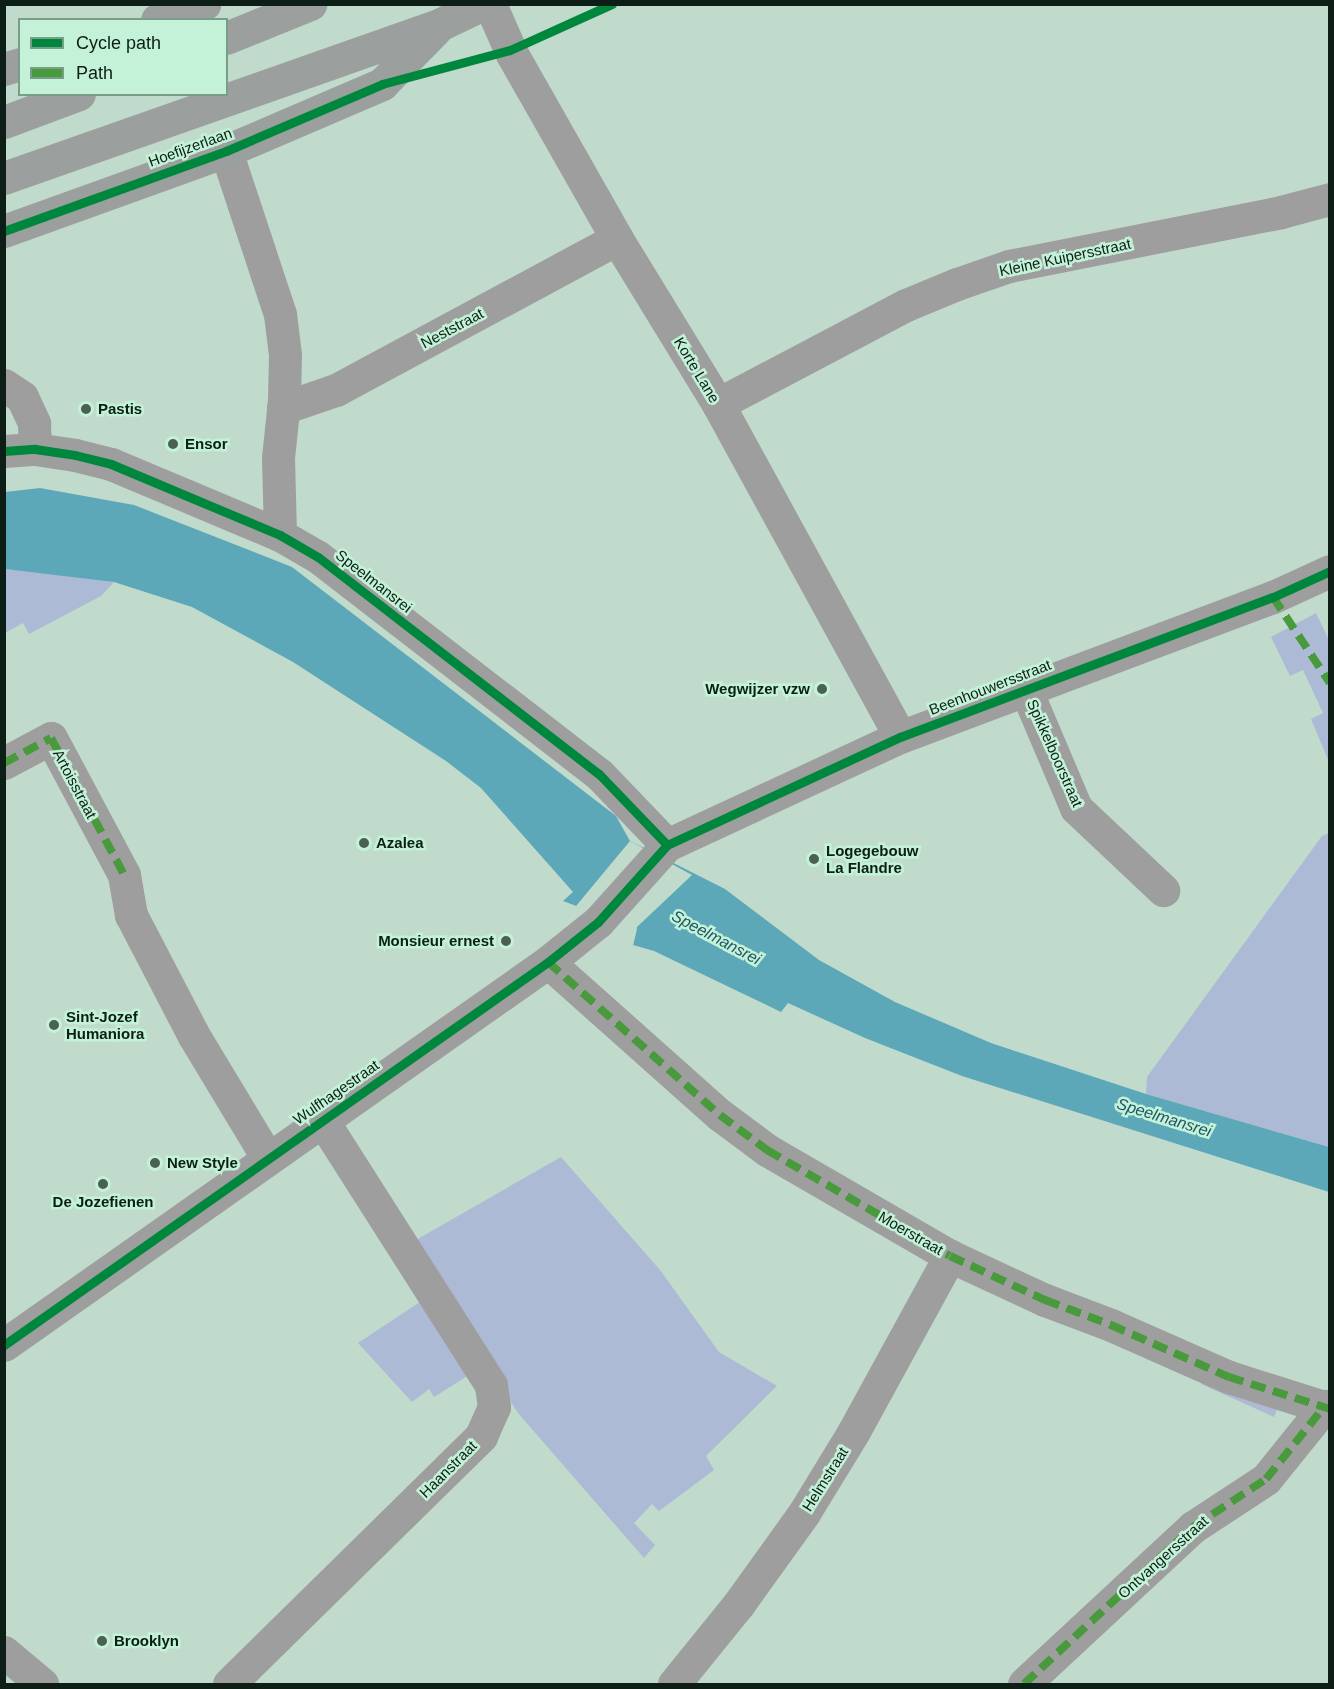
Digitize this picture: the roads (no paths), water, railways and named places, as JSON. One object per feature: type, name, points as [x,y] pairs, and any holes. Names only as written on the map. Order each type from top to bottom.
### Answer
[{"type":"main road","points":[[163,18],[204,4]]},
{"type":"main road","points":[[228,37],[310,4]]},
{"type":"main road","name":"Hoefijzerlaan","points":[[4,178],[441,24],[483,4]]},
{"type":"main road","name":"Hoefijzerlaan","points":[[4,231],[226,151],[382,84],[441,24]]},
{"type":"main road","points":[[4,122],[74,96]]},
{"type":"street","name":"Korte Lane","points":[[490,4],[512,54],[616,239],[718,404],[900,737]]},
{"type":"street","points":[[226,151],[280,314],[285,355],[278,458],[280,535]]},
{"type":"street","name":"Kleine Kuipersstraat","points":[[718,404],[906,305],[1009,266],[1281,212],[1329,199]]},
{"type":"street","name":"Neststraat","points":[[283,408],[336,390],[616,239]]},
{"type":"street","points":[[4,385],[22,397],[34,423],[20,450]]},
{"type":"street","name":"Speelmansrei","points":[[20,450],[75,455],[111,464],[280,535],[318,557],[599,774],[662,850]]},
{"type":"street","name":"Beenhouwersstraat","points":[[662,850],[900,737],[1273,597],[1329,571]]},
{"type":"street","name":"Spikkelboorstraat","points":[[1026,690],[1076,807],[1163,890]]},
{"type":"street","name":"Artoisstraat","points":[[4,763],[51,738],[124,875],[131,915],[194,1036],[267,1157]]},
{"type":"street","name":"Wulfhagestraat","points":[[4,1345],[267,1157],[548,962],[598,922],[662,850]]},
{"type":"street","name":"Moerstraat","points":[[548,962],[720,1115],[767,1150],[950,1256],[1045,1300],[1111,1325],[1228,1377],[1327,1408]]},
{"type":"street","name":"Haanstraat","points":[[229,1684],[481,1436],[494,1407],[490,1385],[322,1120]]},
{"type":"street","name":"Helmstraat","points":[[674,1684],[738,1605],[804,1513],[854,1431],[950,1256]]},
{"type":"street","name":"Ontvangersstraat","points":[[1024,1684],[1193,1527],[1266,1479],[1327,1408]]},
{"type":"street","points":[[4,1652],[42,1684]]},
{"type":"water","points":[[40,488],[134,505],[292,567],[616,816],[630,841],[725,889],[819,960],[895,1002],[991,1043],[1146,1094],[1329,1147],[1329,1192],[962,1076],[865,1038],[788,1003],[781,1012],[654,951],[633,945],[637,929],[563,901],[573,892],[481,788],[446,761],[293,662],[192,607],[114,582],[5,569],[5,492]]},
{"type":"place","name":"Pastis","points":[[86,409]]},
{"type":"place","name":"Ensor","points":[[173,444]]},
{"type":"place","name":"Wegwijzer vzw","points":[[822,689]]},
{"type":"place","name":"Azalea","points":[[364,843]]},
{"type":"place","name":"Logegebouw La Flandre","points":[[814,859]]},
{"type":"place","name":"Monsieur ernest","points":[[506,941]]},
{"type":"place","name":"Sint-Jozef Humaniora","points":[[54,1025]]},
{"type":"place","name":"New Style","points":[[155,1163]]},
{"type":"place","name":"De Jozefienen","points":[[103,1184]]},
{"type":"place","name":"Brooklyn","points":[[102,1641]]}]
